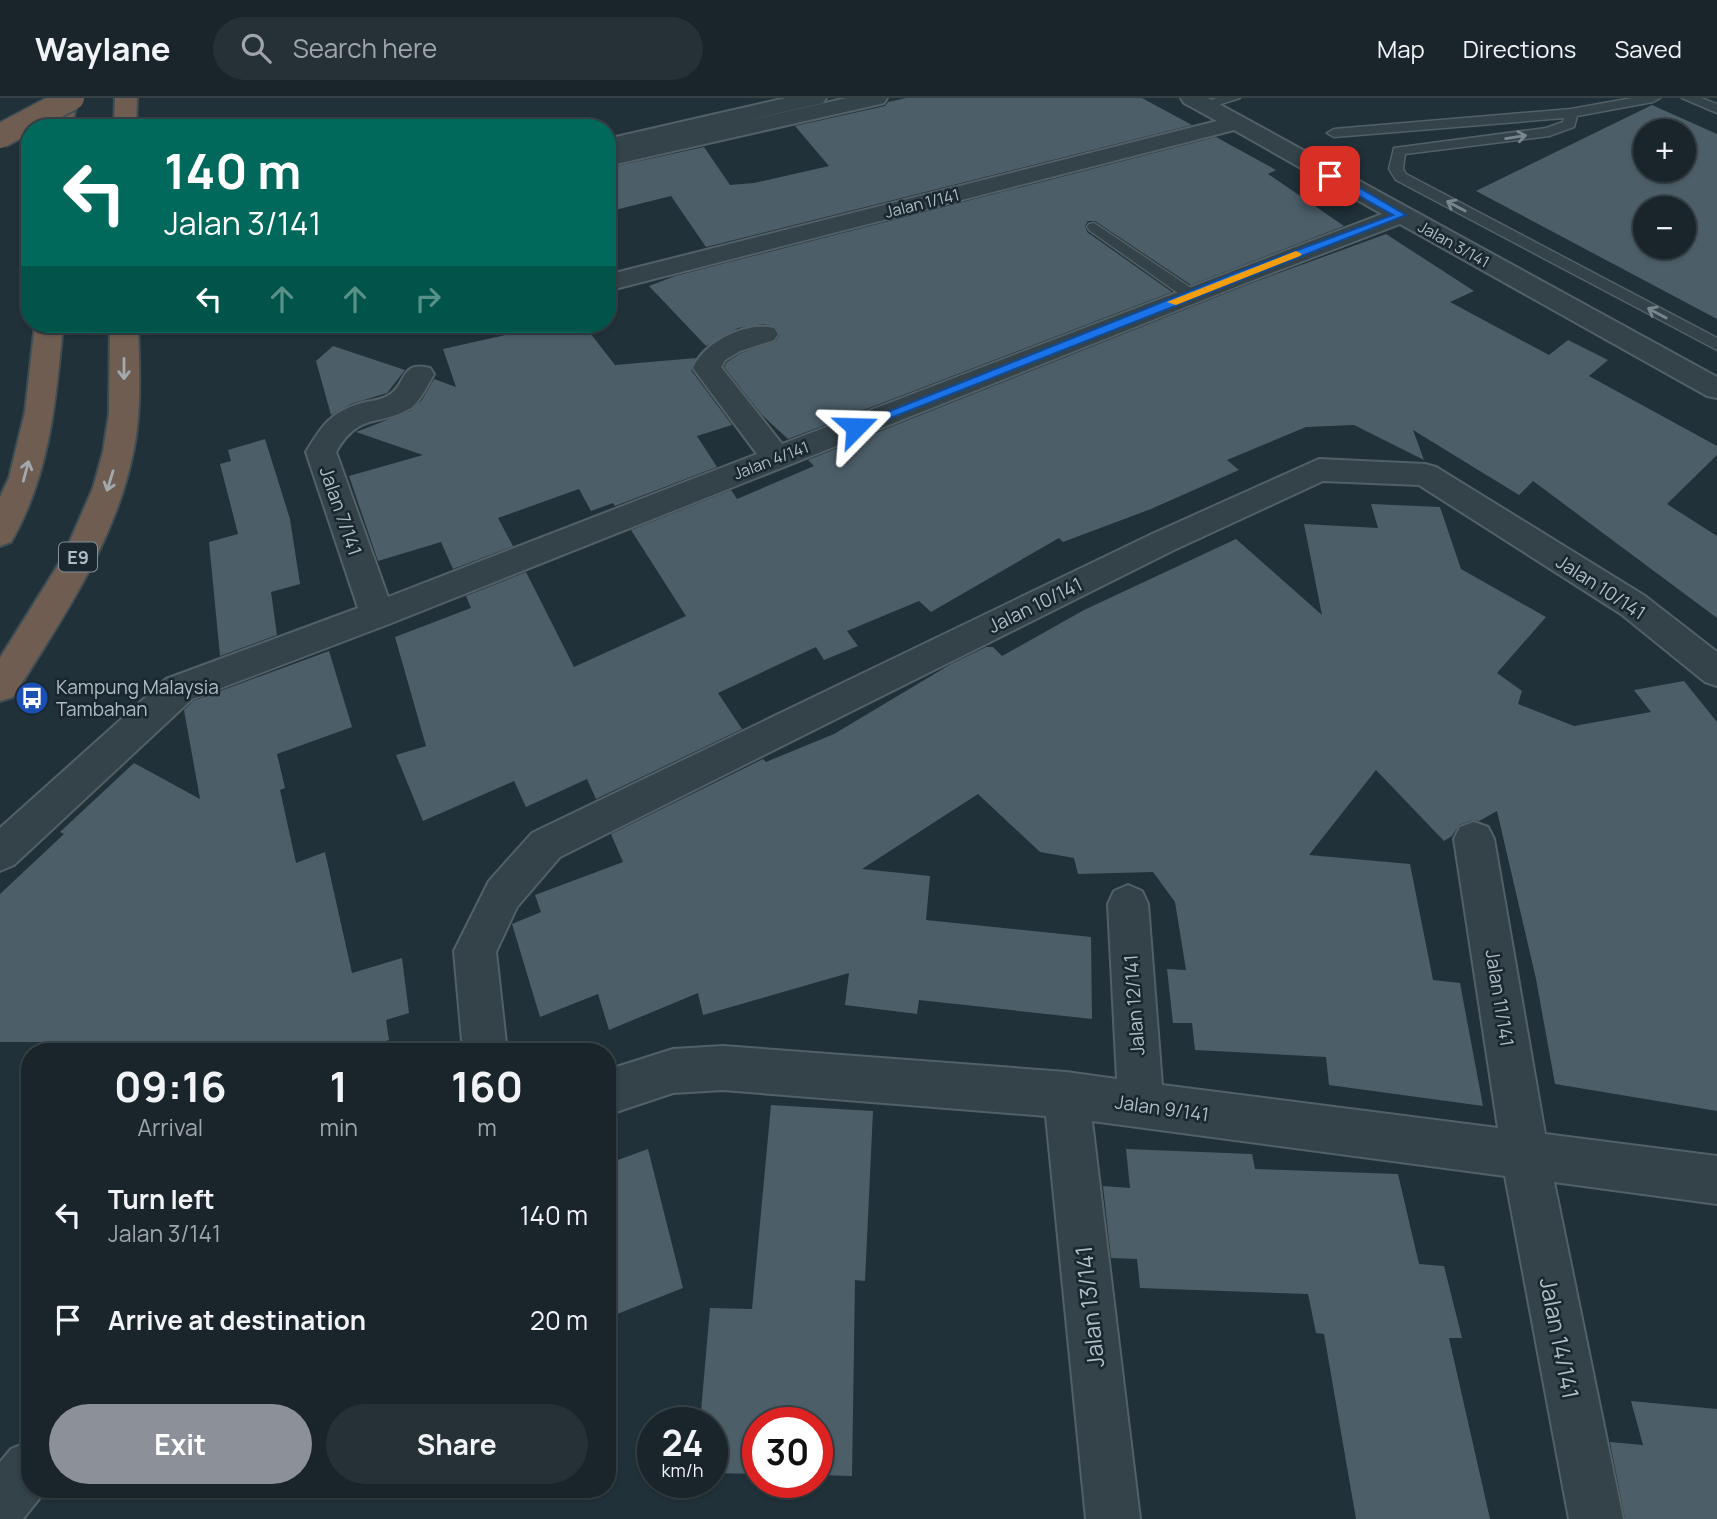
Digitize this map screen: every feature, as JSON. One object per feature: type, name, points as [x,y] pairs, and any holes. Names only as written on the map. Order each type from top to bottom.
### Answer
[{"type":"highway","points":[[63,119],[65,98]]},
{"type":"highway","points":[[32,119],[72,98]]},
{"type":"highway","points":[[125,119],[126,98]]},
{"type":"highway","points":[[0,136],[21,125]]},
{"type":"highway","points":[[0,534],[24,478],[40,412],[48,333]]},
{"type":"highway","name":"E9","points":[[0,687],[50,609],[99,520],[115,464],[124,414],[124,333]]},
{"type":"street","points":[[616,129],[751,98]]},
{"type":"street","points":[[616,144],[815,98]]},
{"type":"street","points":[[616,157],[876,98]]},
{"type":"street","name":"Jalan 3/141","points":[[1199,102],[1234,110],[1401,215],[1717,390]]},
{"type":"street","name":"Jalan 1/141","points":[[616,282],[1234,110]]},
{"type":"street","name":"Jalan 4/141","points":[[0,853],[179,689],[377,615],[1401,215]]},
{"type":"street","points":[[764,334],[720,349],[709,358],[706,368],[776,458]]},
{"type":"street","name":"Jalan 7/141","points":[[377,615],[321,452],[332,430],[355,415],[400,402],[421,374]]},
{"type":"street","name":"Jalan 10/141","points":[[484,1043],[475,951],[503,894],[547,845],[1163,542],[1318,470],[1425,475],[1633,605],[1717,672]]},
{"type":"street","name":"Jalan 11/141","points":[[1474,839],[1525,1156]]},
{"type":"street","name":"Jalan 12/141","points":[[1128,904],[1141,1105]]},
{"type":"street","name":"Jalan 9/141","points":[[616,1090],[673,1071],[723,1068],[1066,1095],[1717,1180]]},
{"type":"street","name":"Jalan 13/141","points":[[1066,1095],[1113,1519]]},
{"type":"street","name":"Jalan 14/141","points":[[1525,1156],[1596,1519]]},
{"type":"street","points":[[0,1504],[21,1479]]},
{"type":"lane","points":[[1334,133],[1571,113],[1653,98]]},
{"type":"lane","points":[[1689,98],[1717,109]]},
{"type":"lane","points":[[1571,113],[1569,124],[1549,132],[1399,151],[1396,169],[1401,177],[1717,345]]},
{"type":"lane","points":[[1094,227],[1191,295]]},
{"type":"building","points":[[906,98],[1142,98],[1192,125],[706,247],[671,196],[616,210],[616,166],[704,147],[730,185],[754,183],[829,166],[795,126],[885,106],[888,102]]},
{"type":"building","points":[[1652,105],[1683,119],[1633,119],[1633,182],[1696,182],[1696,125],[1717,134],[1717,319],[1476,191]]},
{"type":"building","points":[[1216,137],[1276,170],[1268,174],[1344,226],[1191,285],[1095,221],[1088,221],[1085,226],[1087,232],[1172,292],[788,439],[762,415],[724,367],[741,353],[776,341],[780,335],[776,327],[763,324],[738,328],[706,346],[649,286],[675,276]]},
{"type":"building","points":[[1386,234],[1474,291],[1450,302],[1549,355],[1568,340],[1608,360],[1589,376],[1717,446],[1717,455],[1667,504],[1717,536],[1717,618],[1533,481],[1519,495],[1413,430],[1424,460],[1354,425],[1306,427],[1227,460],[1239,470],[1151,509],[1063,542],[1059,538],[931,612],[919,601],[847,631],[858,646],[824,660],[816,647],[718,693],[742,729],[596,799],[587,779],[526,807],[514,781],[423,821],[396,755],[426,746],[395,637],[471,608],[466,596],[526,572],[574,667],[686,616],[631,530],[731,490],[737,499],[814,466],[808,460],[1249,284]]},
{"type":"building","points":[[514,333],[590,333],[615,365],[696,358],[691,370],[732,425],[697,436],[717,467],[615,506],[613,503],[591,511],[579,489],[498,518],[513,546],[453,569],[441,542],[378,561],[349,476],[423,455],[356,432],[410,411],[422,400],[434,379],[456,387],[443,349]]},
{"type":"building","points":[[333,346],[405,370],[387,393],[351,404],[331,415],[316,361]]},
{"type":"building","points":[[265,439],[290,519],[300,584],[271,592],[277,635],[220,656],[209,542],[238,534],[220,464],[231,461],[228,450]]},
{"type":"building","points":[[1371,504],[1440,507],[1461,569],[1546,617],[1497,673],[1522,691],[1518,704],[1574,726],[1651,712],[1634,690],[1684,681],[1717,722],[1717,1111],[1555,1084],[1536,979],[1497,811],[1479,821],[1473,820],[1459,825],[1452,836],[1444,841],[1376,770],[1309,855],[1410,864],[1433,980],[1460,983],[1483,1106],[1329,1085],[1326,1057],[1195,1050],[1192,1023],[1173,1023],[1167,969],[1186,970],[1175,902],[1153,872],[1078,874],[1074,858],[1040,852],[978,794],[862,869],[930,876],[926,920],[1091,937],[1092,1019],[919,1000],[917,1014],[845,1005],[849,973],[703,1015],[698,993],[609,1030],[598,994],[540,1017],[512,924],[541,912],[535,895],[623,862],[611,834],[763,759],[766,762],[834,734],[951,664],[986,647],[993,647],[1002,656],[1084,610],[1236,539],[1322,615],[1304,524],[1378,528]]},
{"type":"building","points":[[329,651],[352,727],[277,754],[285,788],[280,790],[296,863],[325,852],[352,973],[402,958],[409,1013],[386,1020],[389,1040],[380,1043],[0,1042],[0,894],[64,834],[60,832],[134,763],[200,799],[184,710],[193,701]]},
{"type":"building","points":[[771,1105],[873,1111],[865,1281],[855,1280],[852,1476],[833,1475],[833,1407],[742,1407],[742,1474],[728,1473],[728,1407],[701,1407],[710,1308],[752,1309]]},
{"type":"building","points":[[648,1149],[683,1288],[616,1314],[616,1161]]},
{"type":"building","points":[[1126,1149],[1252,1154],[1255,1169],[1398,1174],[1419,1264],[1444,1266],[1462,1338],[1449,1338],[1490,1519],[1356,1519],[1324,1334],[1316,1333],[1308,1294],[1140,1288],[1137,1259],[1111,1258],[1103,1186],[1130,1188]]},
{"type":"building","points":[[1631,1401],[1717,1409],[1717,1519],[1625,1519],[1610,1442],[1643,1445]]},
{"type":"slow traffic","points":[[1172,302],[1296,254]]},
{"type":"place","name":"Kampung Malaysia Tambahan","points":[[32,698]]},
{"type":"route","points":[[856,427],[1401,215],[1330,176]]}]
